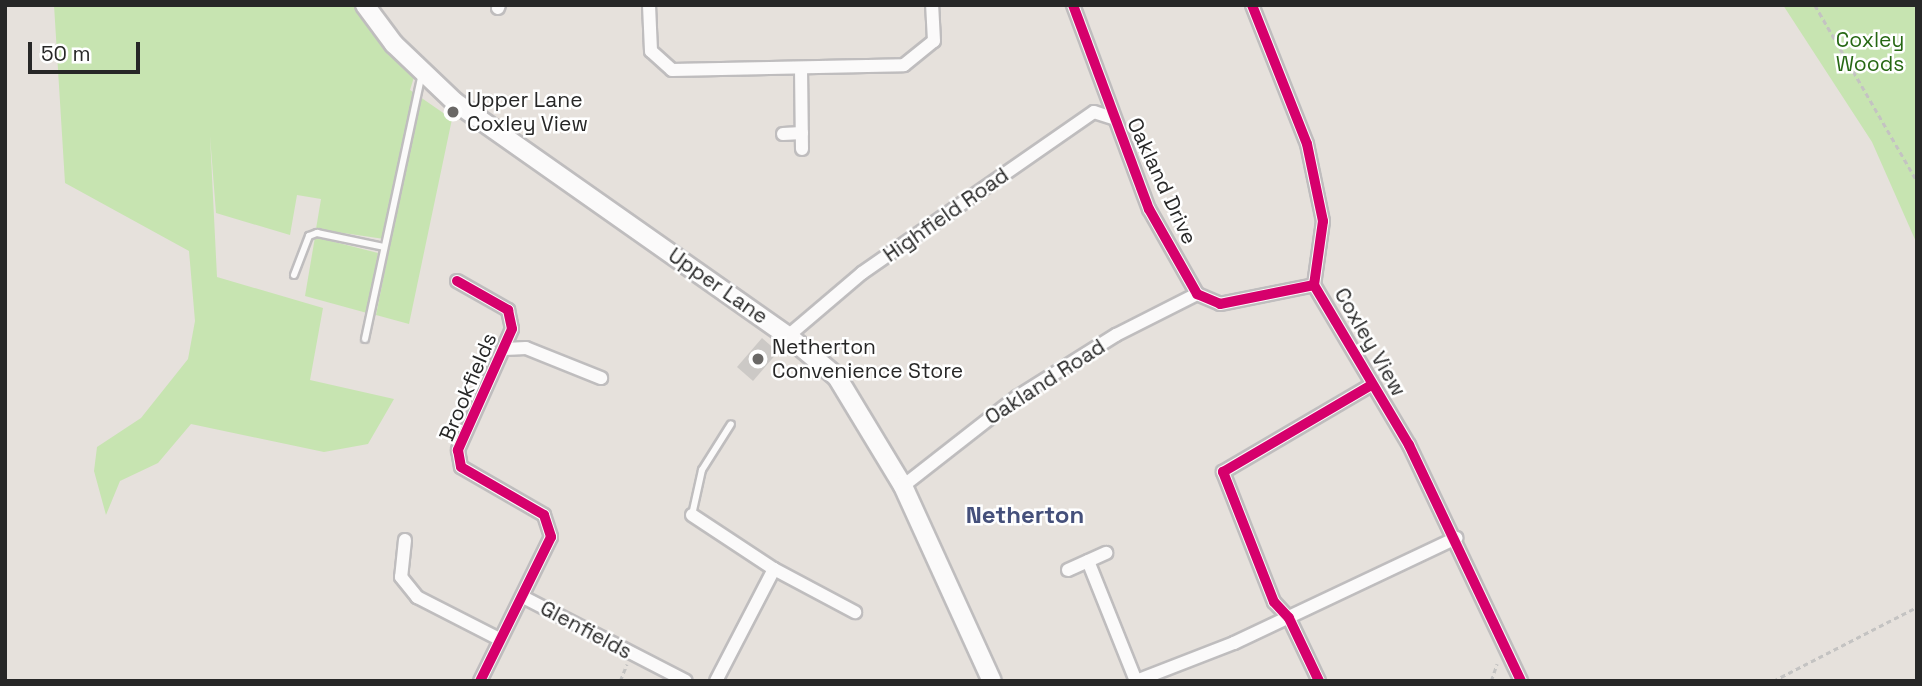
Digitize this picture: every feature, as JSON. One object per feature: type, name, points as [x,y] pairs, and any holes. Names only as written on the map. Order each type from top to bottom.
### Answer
[{"type":"main road","name":"Upper Lane","points":[[368,6],[423,71],[455,102],[788,336],[836,377],[903,486],[992,681]]},
{"type":"street","points":[[649,5],[651,51],[672,70],[904,65],[918,58],[934,41],[932,5]]},
{"type":"street","name":"Oakland Drive","points":[[1073,5],[1112,118],[1149,209],[1197,294]]},
{"type":"street","name":"Coxley View","points":[[1252,5],[1307,144],[1323,221],[1314,285],[1456,538],[1521,681]]},
{"type":"street","points":[[801,68],[802,149]]},
{"type":"street","name":"Highfield Road","points":[[788,336],[862,274],[1094,112],[1112,118]]},
{"type":"street","points":[[783,134],[802,134]]},
{"type":"street","name":"Brookfields","points":[[457,281],[508,310],[511,335],[458,450],[461,467],[544,515],[551,537],[480,681]]},
{"type":"street","points":[[1197,294],[1220,304],[1314,285]]},
{"type":"street","name":"Oakland Road","points":[[903,486],[1017,397],[1116,335],[1197,294]]},
{"type":"street","name":"Brookfields","points":[[505,349],[526,348],[601,378]]},
{"type":"street","points":[[1319,681],[1289,618],[1274,602],[1251,551],[1223,472],[1371,385]]},
{"type":"street","points":[[692,515],[774,569],[855,612]]},
{"type":"street","points":[[1088,561],[1136,681],[1289,618],[1456,538]]},
{"type":"street","points":[[405,540],[401,577],[417,597],[499,639]]},
{"type":"street","points":[[1068,570],[1106,553]]},
{"type":"street","points":[[716,681],[774,569]]},
{"type":"street","name":"Glenfields","points":[[523,597],[686,681]]},
{"type":"lane","points":[[365,339],[423,71]]},
{"type":"lane","points":[[294,275],[309,236],[317,233],[384,247]]},
{"type":"lane","points":[[692,515],[702,470],[731,424]]},
{"type":"path","points":[[1815,5],[1917,181]]},
{"type":"path","points":[[1773,681],[1917,607]]},
{"type":"path","points":[[620,681],[631,655]]},
{"type":"green space","points":[[54,5],[357,5],[376,35],[415,74],[410,90],[452,119],[409,324],[376,315],[391,240],[316,229],[321,199],[297,195],[290,235],[216,213],[210,136],[217,277],[323,308],[310,380],[394,399],[368,444],[324,452],[191,424],[158,463],[120,481],[106,515],[94,471],[97,447],[141,418],[188,359],[195,321],[189,251],[65,183]]},
{"type":"green space","name":"Coxley Woods","points":[[1783,5],[1917,5],[1917,244],[1872,142]]},
{"type":"green space","points":[[315,237],[378,253],[367,313],[305,296]]},
{"type":"building","name":"Netherton Convenience Store","points":[[762,338],[778,352],[753,381],[737,367]]},
{"type":"cycle path","points":[[1073,5],[1149,209],[1197,294],[1220,304],[1314,285]]},
{"type":"cycle path","points":[[1252,5],[1307,144],[1323,221],[1314,285],[1409,445],[1521,681]]},
{"type":"cycle path","points":[[457,281],[508,310],[512,329],[458,450],[461,467],[544,515],[551,537],[480,681]]},
{"type":"cycle path","points":[[1319,681],[1289,618],[1274,602],[1223,472],[1371,385]]},
{"type":"place","name":"Upper Lane Coxley View","points":[[453,112]]},
{"type":"place","name":"Netherton Convenience Store","points":[[758,359]]},
{"type":"district","name":"Netherton","points":[[1025,515]]}]
